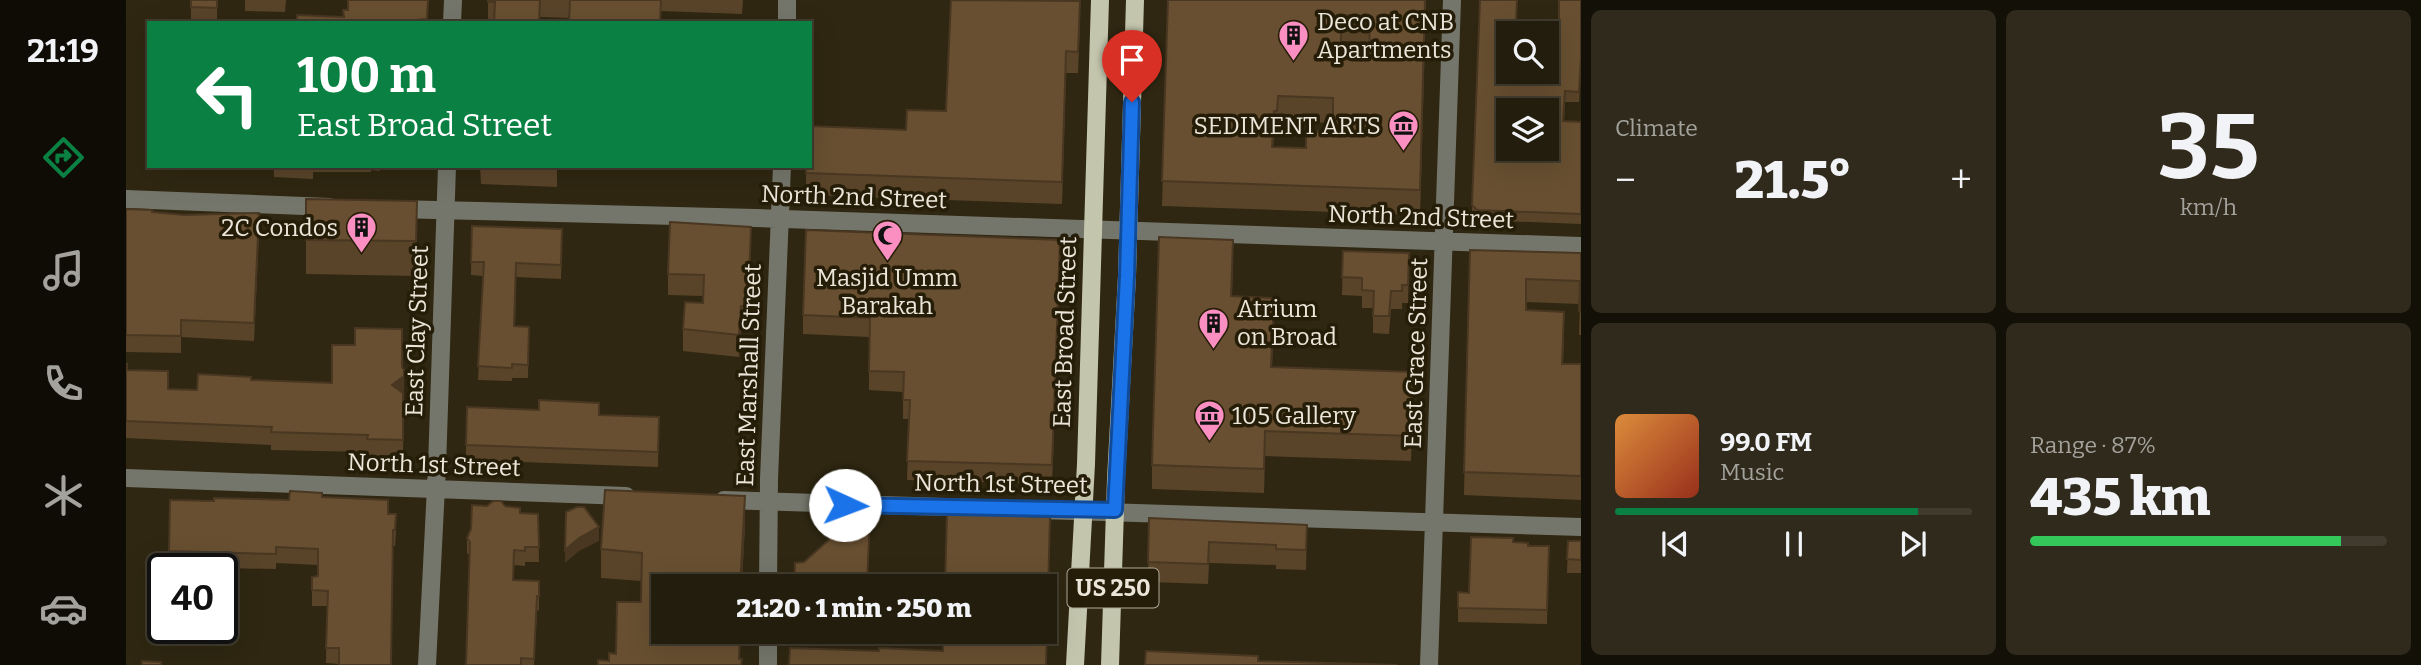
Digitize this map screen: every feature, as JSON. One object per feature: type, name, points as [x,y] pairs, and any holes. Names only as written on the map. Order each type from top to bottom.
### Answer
[{"type":"main road","name":"East Broad Street","points":[[1075,665],[1084,510],[1100,0]]},
{"type":"main road","name":"US 250","points":[[1110,665],[1135,0]]},
{"type":"street","points":[[452,21],[453,0]]},
{"type":"street","points":[[787,0],[787,21]]},
{"type":"street","name":"East Grace Street","points":[[1429,665],[1451,0]]},
{"type":"street","name":"East Clay Street","points":[[427,665],[447,168]]},
{"type":"street","name":"East Marshall Street","points":[[768,574],[782,168]]},
{"type":"street","points":[[126,199],[341,207]]},
{"type":"street","name":"North 2nd Street","points":[[381,209],[571,212],[1581,246]]},
{"type":"street","name":"North 1st Street","points":[[126,478],[637,496]]},
{"type":"street","name":"North 1st Street","points":[[706,499],[1581,527]]},
{"type":"street","points":[[768,644],[768,665]]},
{"type":"building","points":[[191,0],[217,0],[217,8],[191,7]]},
{"type":"building","points":[[348,0],[428,0],[427,19],[417,21],[297,21],[297,15],[344,17],[343,10],[348,10]]},
{"type":"building","points":[[540,0],[539,21],[494,21],[495,2],[488,2]]},
{"type":"building","points":[[570,0],[661,0],[660,21],[569,21]]},
{"type":"building","points":[[951,0],[1080,1],[1078,52],[1066,51],[1062,182],[806,173],[806,168],[812,168],[812,126],[906,130],[907,110],[946,111]]},
{"type":"building","points":[[1168,0],[1425,0],[1420,190],[1162,181]],"holes":[[[1342,15],[1370,17],[1369,60],[1340,59]],[[1278,96],[1333,98],[1333,132],[1306,131],[1306,148],[1272,147],[1274,111],[1277,111]]]},
{"type":"building","points":[[1480,0],[1517,0],[1516,21],[1496,21],[1496,84],[1559,84],[1559,0],[1581,0],[1579,92],[1565,91],[1563,121],[1581,122],[1581,214],[1477,210],[1472,205]]},
{"type":"building","points":[[306,199],[417,201],[416,241],[306,240]]},
{"type":"building","points":[[126,209],[184,215],[259,213],[254,323],[181,320],[181,336],[126,335]]},
{"type":"building","points":[[670,222],[751,227],[748,306],[741,306],[739,335],[683,329],[685,302],[703,303],[704,275],[668,274]]},
{"type":"building","points":[[472,226],[562,229],[561,265],[516,263],[514,326],[529,327],[528,365],[512,364],[512,368],[478,366],[484,262],[471,262]]},
{"type":"building","points":[[806,230],[1060,240],[1052,465],[907,461],[910,400],[903,400],[904,372],[869,371],[870,318],[803,315]]},
{"type":"building","points":[[1159,237],[1233,240],[1231,296],[1274,298],[1271,367],[1413,372],[1411,436],[1265,431],[1264,469],[1152,465]]},
{"type":"building","points":[[1470,250],[1581,253],[1581,311],[1580,281],[1526,279],[1526,310],[1564,312],[1562,364],[1581,364],[1581,476],[1464,472]]},
{"type":"building","points":[[1343,251],[1409,253],[1408,285],[1402,285],[1402,291],[1391,291],[1389,316],[1373,316],[1374,291],[1362,290],[1362,278],[1342,277]]},
{"type":"building","points":[[355,328],[402,329],[404,376],[392,385],[403,393],[403,440],[367,439],[368,435],[271,432],[272,427],[126,421],[126,364],[127,370],[168,371],[168,389],[197,390],[198,374],[251,377],[251,380],[332,383],[332,345],[355,345]]},
{"type":"building","points":[[539,400],[599,403],[599,415],[659,417],[658,452],[466,445],[467,407],[539,410]]},
{"type":"building","points":[[605,490],[745,496],[741,574],[651,574],[651,644],[740,644],[741,665],[598,665],[598,660],[609,661],[609,653],[616,654],[617,602],[641,602],[642,553],[601,549]]},
{"type":"building","points":[[290,491],[322,493],[322,497],[388,500],[388,514],[396,514],[393,530],[391,665],[339,665],[339,648],[326,648],[328,591],[312,590],[312,577],[318,576],[318,549],[276,547],[276,554],[169,551],[170,500],[289,500]]},
{"type":"building","points":[[493,501],[520,508],[520,513],[538,514],[539,547],[525,547],[525,551],[514,550],[513,580],[539,581],[534,659],[521,658],[521,665],[466,665],[470,542],[467,538],[471,529],[472,505],[487,506]]},
{"type":"building","points":[[584,507],[599,527],[565,550],[566,512]]},
{"type":"building","points":[[843,512],[870,512],[867,574],[795,574],[795,563],[804,562],[841,529]]},
{"type":"building","points":[[947,513],[1050,517],[1048,574],[945,574]]},
{"type":"building","points":[[1149,518],[1307,525],[1306,550],[1276,549],[1276,545],[1209,542],[1208,564],[1148,562]]},
{"type":"building","points":[[1471,537],[1513,538],[1513,542],[1528,543],[1528,546],[1549,546],[1547,610],[1458,608],[1458,592],[1469,593]]},
{"type":"building","points":[[1568,541],[1581,541],[1581,560],[1567,559]]},
{"type":"building","points":[[943,644],[1047,644],[1046,665],[789,665],[790,648],[943,651]]},
{"type":"building","points":[[1146,651],[1258,656],[1258,661],[1397,665],[1145,665]]},
{"type":"building","points":[[142,661],[161,662],[161,665],[142,665]]},
{"type":"place","name":"Deco at CNB Apartments","points":[[1294,63]]},
{"type":"place","name":"SEDIMENT ARTS","points":[[1404,153]]},
{"type":"place","name":"2C Condos","points":[[361,255]]},
{"type":"place","name":"Masjid Umm Barakah","points":[[887,263]]},
{"type":"place","name":"Atrium on Broad","points":[[1214,350]]},
{"type":"place","name":"105 Gallery","points":[[1209,443]]},
{"type":"route","points":[[845,505],[1115,510],[1127,276],[1132,102]]}]
